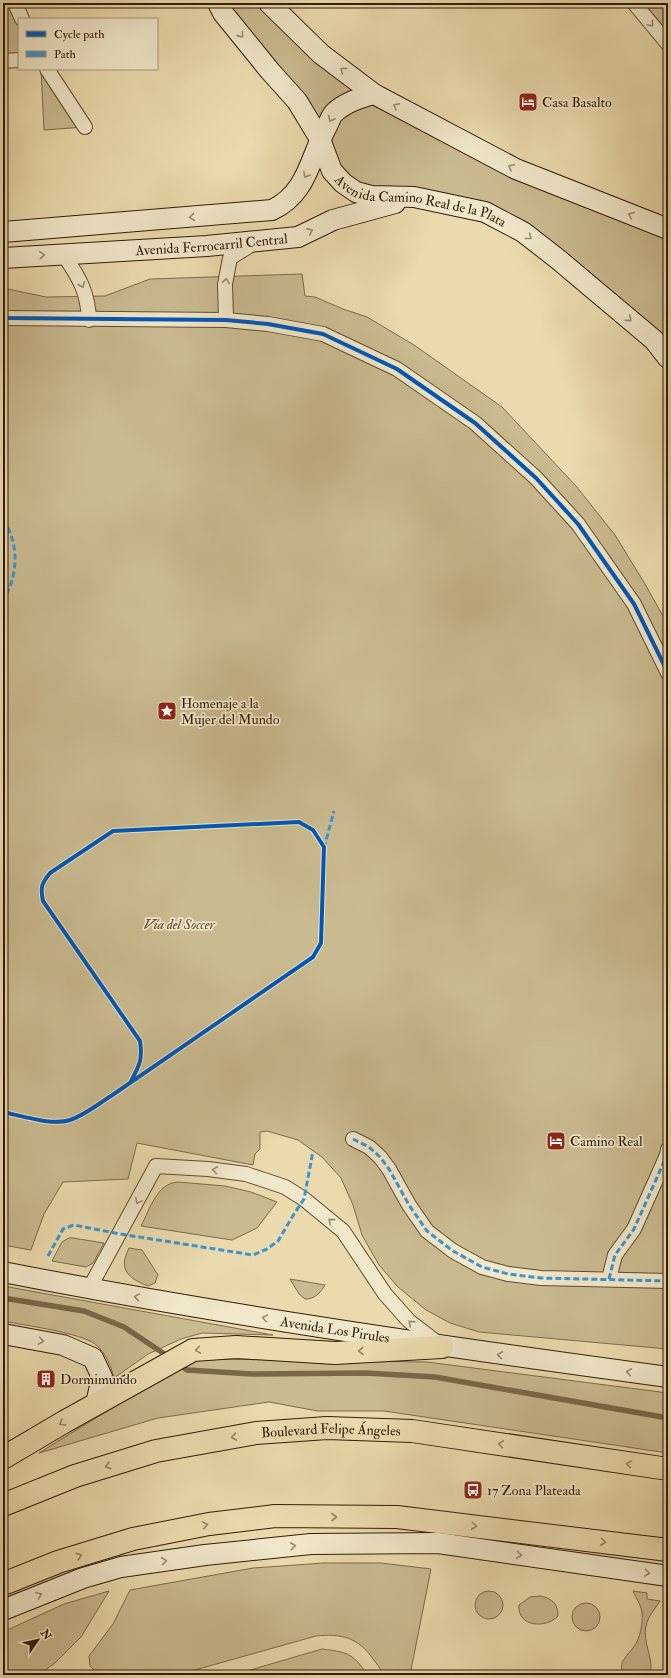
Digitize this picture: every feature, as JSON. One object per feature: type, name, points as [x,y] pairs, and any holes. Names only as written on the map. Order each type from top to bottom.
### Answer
[{"type":"main road","name":"Avenida Camino Real de la Plata","points":[[218,3],[223,13],[270,71],[297,101],[320,139],[332,171],[343,183],[356,192],[371,196],[414,197],[485,212],[523,232],[661,338],[668,358]]},
{"type":"main road","points":[[269,3],[321,54],[374,94],[516,169],[668,229]]},
{"type":"main road","name":"Avenida Ferrocarril Central","points":[[3,232],[272,210],[285,205],[294,195],[308,173],[320,139],[333,113],[344,105],[374,94]]},
{"type":"main road","name":"Avenida Ferrocarril Central","points":[[3,258],[207,246],[298,237],[332,220],[414,197]]},
{"type":"main road","name":"Avenida Los Pirules","points":[[3,1272],[89,1289],[442,1347],[668,1377]]},
{"type":"main road","points":[[3,1334],[63,1345],[93,1358],[102,1377],[96,1404]]},
{"type":"main road","points":[[3,1458],[193,1350],[236,1346],[335,1353],[442,1347]]},
{"type":"main road","name":"Boulevard Felipe Ángeles","points":[[6,1503],[75,1476],[156,1451],[256,1433],[327,1428],[412,1431],[668,1469]]},
{"type":"main road","points":[[3,1584],[58,1562],[133,1539],[209,1524],[275,1516],[397,1517],[668,1550]]},
{"type":"main road","points":[[3,1610],[83,1578],[121,1567],[206,1555],[312,1544],[438,1543],[668,1576]]},
{"type":"street","points":[[15,3],[22,18]]},
{"type":"street","points":[[634,3],[668,44]]},
{"type":"street","points":[[3,61],[18,60]]},
{"type":"street","points":[[48,70],[85,127]]},
{"type":"street","points":[[226,320],[225,284],[230,258],[256,242]]},
{"type":"street","points":[[64,254],[83,285],[88,303],[89,320]]},
{"type":"street","points":[[3,318],[89,320],[226,320],[268,324],[323,334],[397,369],[475,423],[536,478],[578,524],[634,604],[668,673]]},
{"type":"street","points":[[353,1139],[368,1146],[380,1157],[389,1169],[409,1205],[427,1231],[458,1254],[482,1267],[508,1274],[541,1278],[668,1281]]},
{"type":"street","points":[[609,1279],[615,1255],[634,1229],[667,1155],[668,1149]]},
{"type":"street","points":[[89,1289],[156,1166],[208,1169],[246,1174],[285,1187],[304,1199],[343,1231],[384,1294],[409,1321],[442,1347]]},
{"type":"green space","points":[[3,3],[15,3],[19,18],[18,60],[3,61]]},
{"type":"green space","points":[[218,3],[269,3],[374,94],[668,229],[668,335],[654,340],[523,232],[343,183],[320,139]]},
{"type":"green space","points":[[634,3],[668,3],[668,44]]},
{"type":"green space","points":[[41,70],[85,127],[44,130]]},
{"type":"green space","name":"Vía del Soccer","points":[[302,274],[305,296],[315,297],[367,317],[414,345],[502,407],[576,486],[615,535],[668,625],[668,1349],[479,1332],[450,1323],[426,1310],[398,1287],[379,1265],[362,1235],[353,1205],[341,1178],[322,1157],[298,1140],[267,1131],[260,1132],[260,1149],[255,1154],[253,1165],[137,1143],[128,1179],[63,1182],[44,1214],[31,1250],[3,1245],[3,288],[46,297],[105,296],[150,279]]},
{"type":"green space","points":[[178,1182],[225,1186],[251,1192],[277,1202],[257,1228],[232,1240],[141,1226],[159,1192],[171,1183]]},
{"type":"green space","points":[[69,1238],[104,1243],[93,1263],[86,1267],[52,1261],[62,1242]]},
{"type":"green space","points":[[129,1248],[142,1250],[158,1275],[155,1283],[148,1286],[135,1280],[127,1272],[125,1262]]},
{"type":"green space","points":[[290,1279],[325,1285],[317,1295],[312,1298],[305,1299],[299,1294]]},
{"type":"green space","points":[[3,1286],[273,1335],[202,1333],[181,1339],[148,1354],[114,1378],[110,1364],[105,1356],[95,1344],[88,1340],[65,1333],[3,1321]]},
{"type":"green space","points":[[212,1359],[427,1362],[668,1393],[668,1453],[384,1411],[318,1411],[269,1402],[158,1418],[39,1453],[172,1371],[195,1361]]},
{"type":"green space","points":[[324,1563],[381,1563],[431,1569],[410,1675],[383,1675],[368,1652],[362,1646],[349,1638],[333,1635],[316,1636],[177,1675],[99,1675],[90,1666],[89,1656],[113,1624],[130,1590],[253,1568]]},
{"type":"green space","points":[[109,1591],[81,1637],[55,1663],[38,1675],[3,1675],[3,1632],[64,1604]]},
{"type":"green space","points":[[489,1591],[499,1595],[503,1605],[499,1615],[489,1619],[479,1615],[475,1605],[479,1595]]},
{"type":"green space","points":[[633,1591],[647,1593],[647,1599],[660,1601],[647,1622],[645,1632],[651,1665],[649,1675],[624,1675],[622,1670],[622,1662],[637,1642],[642,1626],[642,1611]]},
{"type":"green space","points":[[541,1596],[554,1602],[557,1608],[558,1616],[547,1623],[533,1624],[527,1622],[520,1612],[519,1605],[530,1597]]},
{"type":"green space","points":[[586,1603],[596,1607],[600,1617],[596,1627],[586,1631],[576,1627],[572,1617],[576,1607]]},
{"type":"green space","points":[[322,1649],[337,1651],[349,1655],[358,1662],[367,1675],[233,1675]]},
{"type":"waterway","points":[[3,1298],[84,1311],[124,1327],[169,1357]]},
{"type":"waterway","points":[[178,1363],[187,1370],[252,1374],[366,1373],[435,1377],[668,1418]]},
{"type":"marked path","points":[[3,520],[12,539],[15,560],[12,581],[3,600]]},
{"type":"marked path","points":[[324,848],[334,811]]},
{"type":"marked path","points":[[353,1139],[369,1147],[380,1157],[389,1169],[409,1205],[427,1231],[453,1251],[482,1267],[508,1274],[541,1278],[668,1281]]},
{"type":"marked path","points":[[609,1279],[615,1255],[634,1229],[667,1155],[668,1149]]},
{"type":"marked path","points":[[48,1256],[63,1229],[74,1225],[120,1234],[253,1255],[267,1249],[278,1241],[304,1199],[313,1151]]},
{"type":"cycle path","points":[[3,318],[226,320],[268,324],[323,334],[397,369],[475,423],[536,478],[578,524],[634,604],[668,673]]},
{"type":"cycle path","points":[[3,1112],[37,1120],[55,1122],[63,1122],[81,1115],[111,1096],[313,957],[321,943],[324,847],[313,830],[299,822],[113,831],[47,876],[43,883],[42,889],[43,901],[140,1041],[140,1063],[136,1072],[133,1077],[130,1083]]},
{"type":"place","name":"Casa Basalto","points":[[528,102]]},
{"type":"place","name":"Homenaje a la Mujer del Mundo","points":[[167,711]]},
{"type":"place","name":"Camino Real","points":[[556,1141]]},
{"type":"place","name":"Dormimundo","points":[[46,1379]]},
{"type":"place","name":"17 Zona Plateada","points":[[473,1490]]}]
